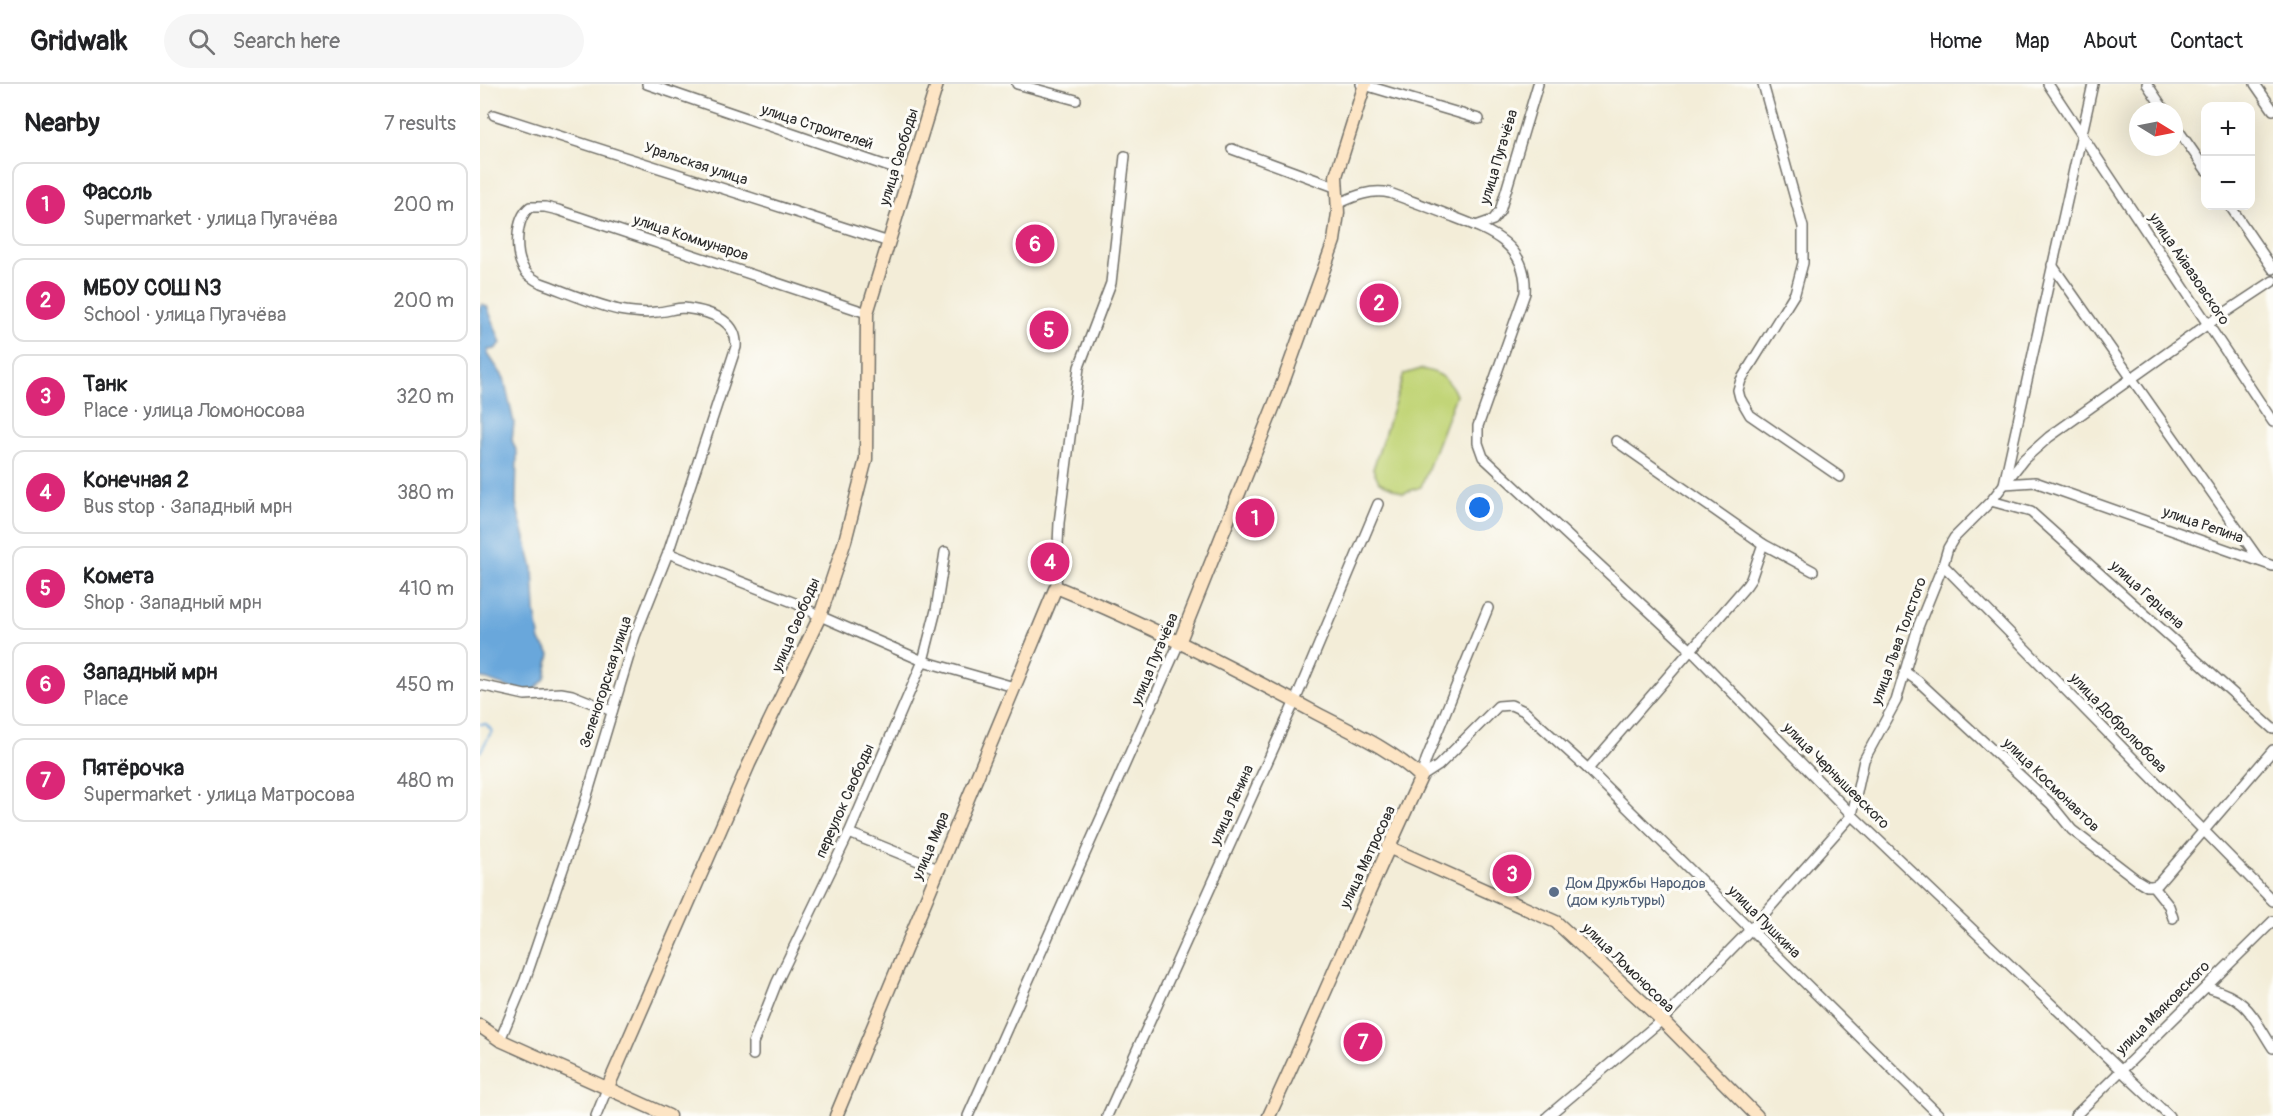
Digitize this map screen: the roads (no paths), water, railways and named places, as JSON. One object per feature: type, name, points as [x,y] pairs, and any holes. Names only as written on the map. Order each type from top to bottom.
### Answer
[{"type":"street","name":"улица Строителей","points":[[647,84],[910,174]]},
{"type":"street","name":"улица Свободы","points":[[596,1116],[749,764],[820,616],[845,541],[866,459],[867,313],[937,84]]},
{"type":"street","points":[[1017,84],[1076,100]]},
{"type":"street","points":[[1364,84],[1479,119]]},
{"type":"street","name":"улица Пугачёва","points":[[969,1116],[1179,643],[1281,388],[1335,241],[1336,176],[1364,84]]},
{"type":"street","name":"улица Пугачёва","points":[[1476,226],[1492,220],[1500,211],[1538,84]]},
{"type":"street","points":[[1763,84],[1803,227],[1803,263],[1795,293],[1741,380],[1738,390],[1750,415],[1840,477]]},
{"type":"street","points":[[2048,84],[2080,135]]},
{"type":"street","points":[[2004,484],[2092,84]]},
{"type":"street","points":[[2147,84],[2159,102]]},
{"type":"street","points":[[2255,84],[2273,110]]},
{"type":"street","name":"Уральская улица","points":[[494,115],[889,242]]},
{"type":"street","name":"улица Айвазовского","points":[[2080,135],[2273,422]]},
{"type":"street","points":[[2183,137],[2201,164]]},
{"type":"street","points":[[1232,148],[1335,188]]},
{"type":"street","points":[[1125,156],[1112,283],[1079,367],[1059,523],[1056,587],[1124,615],[1295,701],[1397,757],[1421,777]]},
{"type":"street","points":[[1337,204],[1359,195],[1379,191],[1390,193],[1476,226]]},
{"type":"street","name":"улица Коммунаров","points":[[735,332],[723,319],[707,314],[682,308],[654,313],[620,310],[541,283],[530,277],[522,265],[519,231],[521,218],[530,207],[552,208],[867,313]]},
{"type":"street","points":[[2233,210],[2273,269]]},
{"type":"street","name":"улица Чернышевского","points":[[1476,226],[1492,233],[1511,248],[1522,266],[1526,283],[1525,292],[1478,426],[1478,443],[1483,457],[1691,650],[1852,815],[2169,1116]]},
{"type":"street","name":"улица Репина","points":[[2052,265],[2260,561]]},
{"type":"street","name":"улица Льва Толстого","points":[[1552,1112],[1662,1020],[1750,930],[1852,815],[1864,760],[1896,701],[1918,627],[1948,548],[1954,538],[1991,501],[2024,459],[2049,437],[2208,324],[2273,281]]},
{"type":"street","name":"Зеленогорская улица","points":[[500,1041],[525,980],[579,822],[635,636],[668,553],[736,347],[735,332]]},
{"type":"street","points":[[1616,441],[1763,544],[1813,571]]},
{"type":"street","name":"улица Репина","points":[[2004,484],[2035,482],[2260,561]]},
{"type":"street","name":"улица Герцена","points":[[1991,501],[2031,512],[2273,729]]},
{"type":"street","name":"улица Ленина","points":[[1107,1116],[1295,701],[1378,504]]},
{"type":"street","points":[[1588,769],[1751,579],[1763,544]]},
{"type":"street","name":"переулок Свободы","points":[[753,1055],[753,1043],[777,982],[849,833],[923,661],[936,610],[945,552]]},
{"type":"street","points":[[668,553],[774,594],[923,661],[1014,687]]},
{"type":"street","points":[[2260,561],[2273,566]]},
{"type":"street","name":"улица Добролюбова","points":[[1943,565],[2273,901]]},
{"type":"street","name":"улица Мира","points":[[836,1116],[1056,587]]},
{"type":"street","name":"улица Матросова","points":[[1269,1116],[1319,1008],[1361,906],[1421,777],[1488,608]]},
{"type":"street","name":"улица Космонавтов","points":[[1905,672],[1918,681],[2006,761],[2051,804],[2072,830],[2137,880],[2147,886],[2153,886],[2169,906],[2173,918]]},
{"type":"street","points":[[480,685],[525,695],[561,693],[572,695],[612,711]]},
{"type":"street","name":"улица Пушкина","points":[[1421,777],[1438,766],[1492,709],[1511,705],[1524,711],[1588,769],[1940,1116]]},
{"type":"street","points":[[2153,886],[2158,884],[2204,832],[2273,750]]},
{"type":"street","points":[[849,833],[938,869]]},
{"type":"street","name":"улица Ломоносова","points":[[1389,847],[1556,922],[1662,1020],[1756,1116]]},
{"type":"street","name":"улица Маяковского","points":[[2075,1116],[2273,921]]},
{"type":"street","points":[[2206,987],[2225,992],[2242,1003],[2258,1022],[2273,1048]]},
{"type":"street","points":[[480,1026],[500,1041],[669,1116]]},
{"type":"street","points":[[1552,1112],[1563,1116]]},
{"type":"water","points":[[482,304],[487,306],[501,343],[495,349],[488,350],[488,354],[504,378],[514,423],[512,440],[517,453],[516,504],[533,568],[535,611],[540,641],[550,654],[545,679],[533,691],[500,685],[480,677],[480,307]]},
{"type":"waterway","points":[[480,724],[486,724],[492,731],[480,752]]},
{"type":"place","name":"Западный мрн","points":[[1035,244]]},
{"type":"place","name":"МБОУ СОШ N3","points":[[1379,303]]},
{"type":"place","name":"Комета","points":[[1049,330]]},
{"type":"place","name":"Фасоль","points":[[1255,518]]},
{"type":"place","name":"Конечная 2","points":[[1050,562]]},
{"type":"place","name":"Танк","points":[[1512,874]]},
{"type":"place","name":"Дом Дружбы Народов (дом культуры)","points":[[1554,892]]},
{"type":"place","name":"Пятёрочка","points":[[1363,1042]]}]
